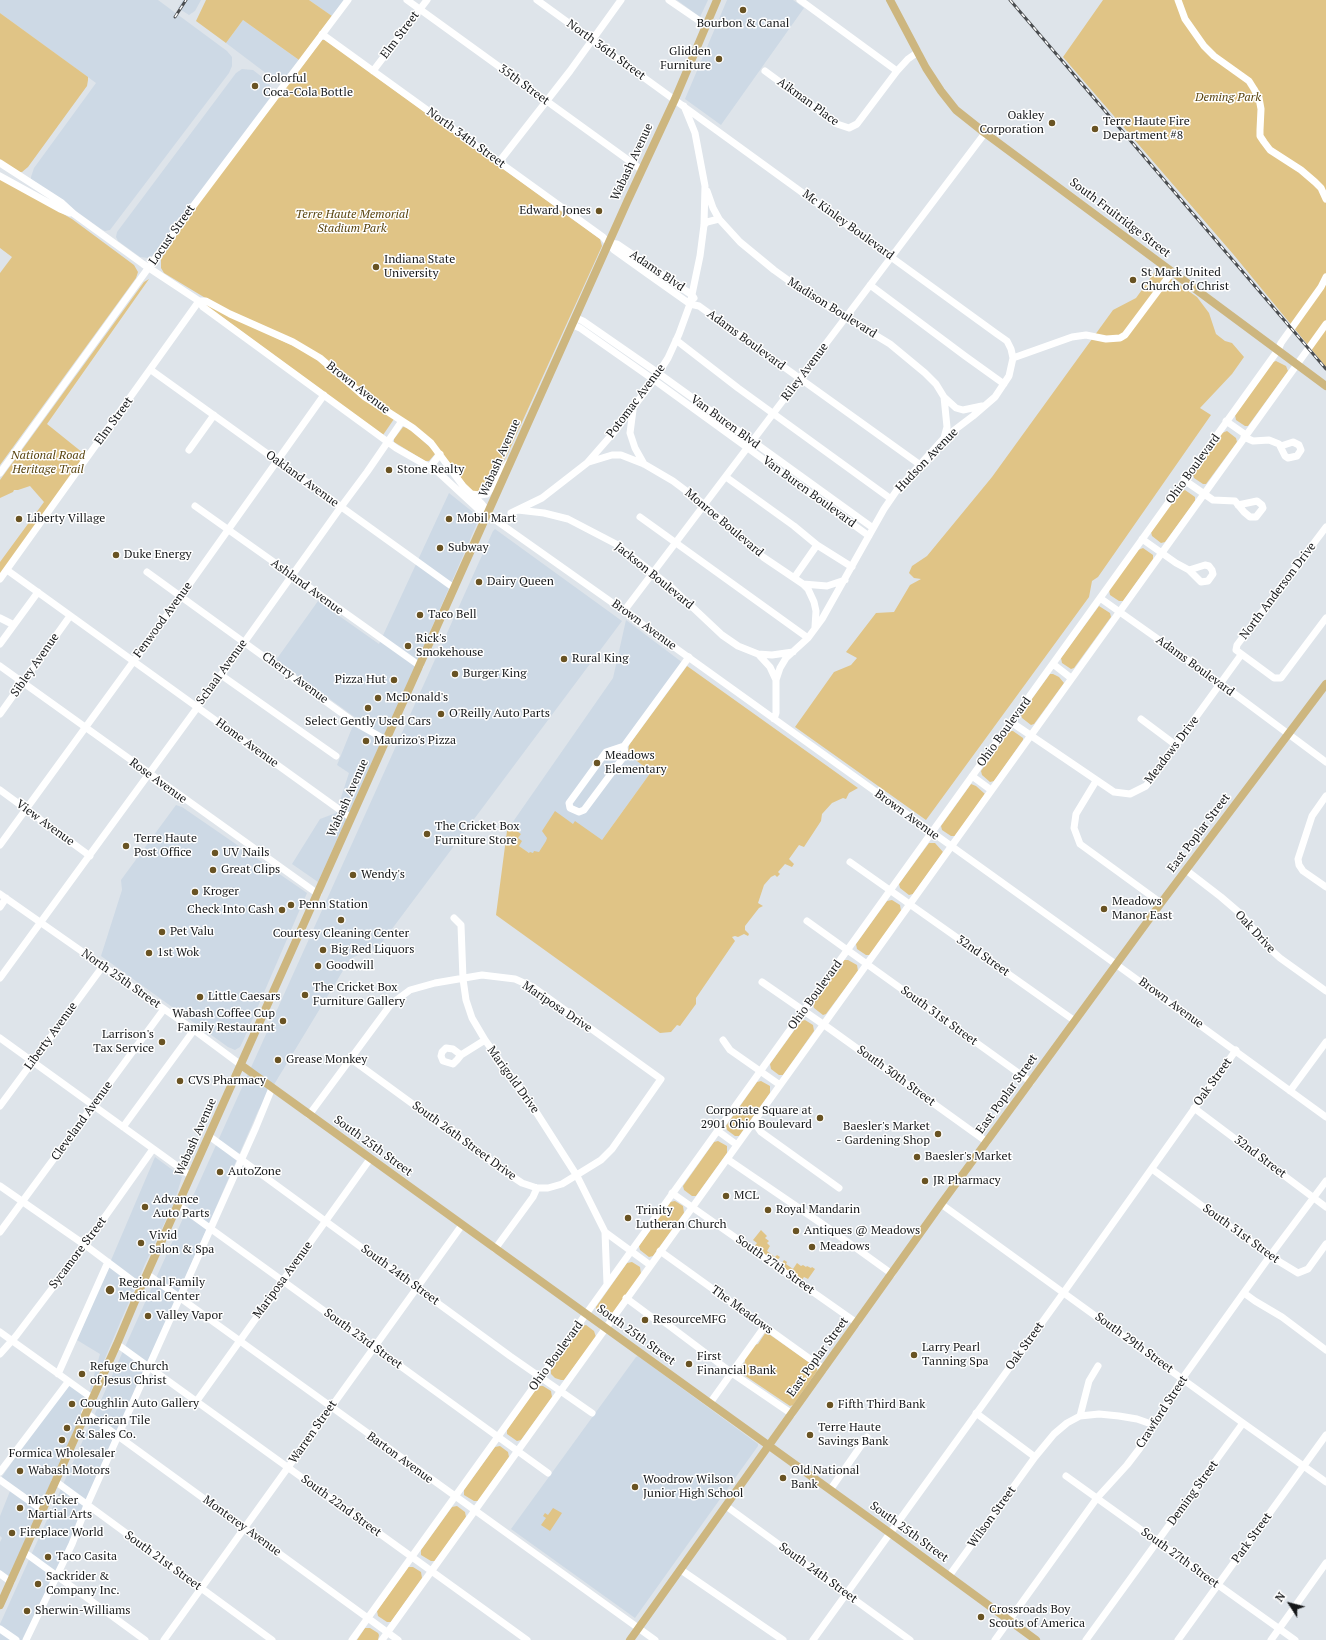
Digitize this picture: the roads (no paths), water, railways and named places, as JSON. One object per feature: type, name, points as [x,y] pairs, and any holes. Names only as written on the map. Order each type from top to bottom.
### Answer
[{"type":"main road","name":"Wabash Avenue","points":[[0,1605],[85,1412],[117,1344],[146,1274],[675,99],[717,0]]},
{"type":"main road","name":"South Fruitridge Street","points":[[890,0],[941,91],[956,110],[1326,386]]},
{"type":"main road","name":"East Poplar Street","points":[[630,1640],[770,1446],[941,1204],[1161,903],[1326,684]]},
{"type":"main road","name":"South 25th Street","points":[[241,1065],[770,1446],[1036,1640]]},
{"type":"street","name":"Locust Street","points":[[0,473],[191,209],[348,0]]},
{"type":"street","name":"35th Street","points":[[407,0],[642,170]]},
{"type":"street","name":"Elm Street","points":[[373,71],[427,0]]},
{"type":"street","name":"North 36th Street","points":[[537,0],[675,99]]},
{"type":"street","points":[[499,162],[523,133],[545,101],[570,71],[621,0]]},
{"type":"street","points":[[669,0],[707,26]]},
{"type":"street","points":[[800,0],[897,71],[908,59],[918,52]]},
{"type":"street","points":[[1178,0],[1185,19],[1204,46],[1214,56],[1249,81],[1254,89],[1261,109],[1260,136],[1264,142],[1270,150],[1301,170],[1315,182],[1321,188],[1326,199]]},
{"type":"street","name":"North 34th Street","points":[[322,34],[609,243]]},
{"type":"street","name":"Aikman Place","points":[[765,71],[838,124],[849,128],[857,124],[897,71]]},
{"type":"street","name":"Mc Kinley Boulevard","points":[[675,99],[1007,341],[1013,358]]},
{"type":"street","name":"Potomac Avenue","points":[[511,513],[542,498],[587,463],[633,409],[654,380],[676,340],[690,304],[700,256],[704,225],[705,186],[695,133],[684,106]]},
{"type":"street","points":[[695,133],[701,126],[712,126]]},
{"type":"street","name":"Riley Avenue","points":[[624,611],[985,133]]},
{"type":"street","points":[[0,163],[24,180],[62,203],[74,214]]},
{"type":"street","points":[[0,176],[60,209],[74,214]]},
{"type":"street","points":[[20,187],[24,180]]},
{"type":"street","name":"Madison Boulevard","points":[[705,186],[713,208],[719,218],[740,242],[774,270],[806,293],[890,344],[910,359],[936,384],[944,397],[956,408],[963,410],[984,406]]},
{"type":"street","name":"Brown Avenue","points":[[74,214],[149,268],[200,301],[203,306],[388,441],[430,467],[451,483],[478,509],[488,513]]},
{"type":"street","points":[[704,225],[707,222],[719,218]]},
{"type":"street","name":"Adams Boulevard","points":[[609,243],[614,250],[651,272],[690,304],[699,306],[919,464]]},
{"type":"street","name":"Adams Blvd","points":[[651,272],[692,295],[699,306]]},
{"type":"street","points":[[1013,358],[1072,337],[1086,335],[1106,339],[1120,338],[1125,335],[1172,272]]},
{"type":"street","name":"Ohio Boulevard","points":[[352,1640],[1278,350],[1281,343],[1322,287],[1326,277]]},
{"type":"street","points":[[870,285],[1004,384]]},
{"type":"street","name":"Elm Street","points":[[0,579],[200,301]]},
{"type":"street","name":"Brown Avenue","points":[[200,301],[206,301],[230,314],[293,342],[311,352],[337,372],[365,397],[419,432],[431,443],[471,494],[481,502],[494,519],[689,657],[950,846],[1236,1050],[1326,1117]]},
{"type":"street","name":"Van Buren Blvd","points":[[574,321],[583,321],[658,373],[873,528]]},
{"type":"street","name":"Van Buren Boulevard","points":[[574,321],[580,328],[869,536]]},
{"type":"street","name":"Ohio Boulevard","points":[[382,1640],[691,1206],[824,1025],[950,846],[1326,324]]},
{"type":"street","points":[[676,340],[773,414],[891,499]]},
{"type":"street","name":"Hudson Avenue","points":[[774,718],[776,712],[776,680],[782,664],[808,638],[830,608],[873,528],[896,490],[944,438],[995,397],[1009,376],[1013,358]]},
{"type":"street","name":"Oakland Avenue","points":[[151,370],[454,588]]},
{"type":"street","name":"Fenwood Avenue","points":[[0,845],[181,596],[324,395]]},
{"type":"street","name":"Madison Boulevard","points":[[944,397],[947,417],[947,427],[944,438]]},
{"type":"street","points":[[633,409],[630,433],[635,448],[644,464]]},
{"type":"street","points":[[189,450],[214,415]]},
{"type":"street","name":"Schaal Avenue","points":[[0,978],[221,675],[402,421]]},
{"type":"street","points":[[1226,421],[1252,442],[1270,440],[1281,446]]},
{"type":"street","points":[[430,467],[440,454]]},
{"type":"street","points":[[471,494],[480,495],[489,492],[514,454]]},
{"type":"street","name":"Monroe Boulevard","points":[[587,463],[612,454],[621,455],[644,464],[673,481],[705,505],[763,557],[808,589],[815,607],[815,629]]},
{"type":"street","points":[[451,483],[457,477]]},
{"type":"street","points":[[726,477],[794,526],[817,545],[852,567]]},
{"type":"street","points":[[1184,480],[1213,500],[1231,500],[1235,501],[1238,505]]},
{"type":"street","points":[[542,498],[540,503],[544,513]]},
{"type":"street","name":"Ashland Avenue","points":[[195,506],[420,666]]},
{"type":"street","name":"Jackson Boulevard","points":[[518,510],[568,518],[616,544],[671,587],[722,635],[738,646],[758,654],[772,655],[793,652]]},
{"type":"street","points":[[640,517],[677,542],[808,638]]},
{"type":"street","name":"North Anderson Drive","points":[[1326,527],[1237,645],[1236,650],[1274,678],[1281,678],[1326,618]]},
{"type":"street","points":[[1142,539],[1162,552],[1176,564],[1189,570]]},
{"type":"street","points":[[794,578],[817,545]]},
{"type":"street","name":"Home Avenue","points":[[7,570],[351,818]]},
{"type":"street","name":"Cherry Avenue","points":[[147,572],[354,722],[386,740]]},
{"type":"street","name":"Monroe Boulevard","points":[[803,584],[827,586],[845,580]]},
{"type":"street","points":[[0,644],[38,592]]},
{"type":"street","name":"Adams Boulevard","points":[[1100,598],[1220,683],[1326,762]]},
{"type":"street","name":"Sibley Avenue","points":[[0,714],[70,616]]},
{"type":"street","points":[[0,618],[14,625]]},
{"type":"street","name":"Jackson Boulevard","points":[[758,654],[770,667],[776,680]]},
{"type":"street","name":"North Anderson Drive","points":[[1220,683],[1241,655]]},
{"type":"street","points":[[624,746],[625,755],[584,810],[579,812],[570,808],[569,803],[606,752],[624,746],[689,657]]},
{"type":"street","points":[[1053,664],[1071,678]]},
{"type":"street","name":"Rose Avenue","points":[[0,666],[318,894]]},
{"type":"street","points":[[221,675],[236,684],[336,756]]},
{"type":"street","name":"Meadows Drive","points":[[1011,722],[1114,792],[1130,794],[1146,786],[1220,683]]},
{"type":"street","points":[[1141,719],[1176,746]]},
{"type":"street","points":[[972,776],[991,790]]},
{"type":"street","points":[[1096,781],[1076,814],[1074,828],[1080,844],[1161,903]]},
{"type":"street","name":"View Avenue","points":[[0,790],[90,856]]},
{"type":"street","points":[[1326,796],[1312,816],[1298,859],[1299,864],[1304,871],[1326,887]]},
{"type":"street","name":"32nd Street","points":[[850,862],[1075,1021]]},
{"type":"street","name":"Oak Drive","points":[[1186,870],[1242,915],[1270,949],[1280,958],[1326,991]]},
{"type":"street","points":[[0,907],[3,896]]},
{"type":"street","name":"North 25th Street","points":[[3,896],[194,1030],[241,1065]]},
{"type":"street","name":"Marigold Drive","points":[[454,918],[461,924],[463,979],[466,1000],[472,1018],[485,1040],[531,1104],[577,1176],[605,1232],[607,1284]]},
{"type":"street","name":"South 31st Street","points":[[807,921],[1031,1082]]},
{"type":"street","name":"Liberty Avenue","points":[[0,1106],[103,966]]},
{"type":"street","name":"Mariposa Drive","points":[[309,1115],[391,1004],[410,990],[435,983],[482,975],[515,979],[534,988],[661,1079]]},
{"type":"street","name":"South 30th Street","points":[[762,982],[987,1142]]},
{"type":"street","name":"Cleveland Avenue","points":[[0,1232],[164,1009]]},
{"type":"street","points":[[123,1127],[194,1030]]},
{"type":"street","points":[[0,1038],[191,1176]]},
{"type":"street","points":[[460,1055],[485,1040]]},
{"type":"street","points":[[724,1040],[730,1050],[780,1085]]},
{"type":"street","points":[[1290,1091],[1326,1042]]},
{"type":"street","name":"Oak Street","points":[[813,1640],[1064,1292],[1236,1050]]},
{"type":"street","name":"South 26th Street Drive","points":[[351,1059],[510,1175],[522,1183],[537,1188],[548,1188],[562,1184],[601,1160],[612,1149],[661,1079]]},
{"type":"street","points":[[26,1640],[57,1576],[272,1088]]},
{"type":"street","name":"32nd Street","points":[[1194,1108],[1326,1207]]},
{"type":"street","points":[[754,1122],[761,1132],[839,1188]]},
{"type":"street","points":[[718,1131],[737,1145]]},
{"type":"street","name":"South 24th Street","points":[[209,1136],[510,1356],[541,1376],[592,1413]]},
{"type":"street","name":"Sycamore Street","points":[[0,1354],[85,1245],[154,1150]]},
{"type":"street","name":"Mariposa Avenue","points":[[196,1402],[370,1159]]},
{"type":"street","points":[[727,1159],[831,1230],[892,1274]]},
{"type":"street","name":"South 31st Street","points":[[1152,1169],[1270,1256],[1298,1274],[1308,1269],[1326,1244]]},
{"type":"street","name":"Crawford Street","points":[[995,1640],[1098,1498],[1127,1465],[1182,1379],[1326,1181]]},
{"type":"street","points":[[0,1186],[85,1245],[141,1287]]},
{"type":"street","points":[[495,1249],[533,1198],[537,1188]]},
{"type":"street","name":"South 27th Street","points":[[672,1193],[857,1323]]},
{"type":"street","name":"South 29th Street","points":[[941,1204],[1326,1482]]},
{"type":"street","name":"South 23rd Street","points":[[178,1205],[548,1473]]},
{"type":"street","name":"Warren Street","points":[[164,1640],[462,1225]]},
{"type":"street","name":"Marigold Drive","points":[[605,1232],[650,1265]]},
{"type":"street","name":"The Meadows","points":[[660,1251],[824,1369]]},
{"type":"street","points":[[58,1374],[108,1262]]},
{"type":"street","name":"Barton Avenue","points":[[146,1274],[655,1640]]},
{"type":"street","points":[[1244,1293],[1255,1302],[1282,1317],[1326,1350]]},
{"type":"street","points":[[626,1298],[657,1321],[663,1321],[792,1414]]},
{"type":"street","points":[[710,1403],[765,1326]]},
{"type":"street","points":[[0,1332],[92,1398]]},
{"type":"street","name":"South 22nd Street","points":[[117,1344],[527,1640]]},
{"type":"street","points":[[1098,1366],[1089,1381],[1080,1416],[1100,1414],[1119,1416],[1138,1419],[1154,1425]]},
{"type":"street","points":[[0,1472],[68,1382]]},
{"type":"street","name":"Monterey Avenue","points":[[85,1412],[245,1527],[398,1640]]},
{"type":"street","points":[[976,1413],[1036,1457]]},
{"type":"street","name":"Wilson Street","points":[[949,1576],[1054,1434],[1067,1423],[1080,1416]]},
{"type":"street","name":"Deming Street","points":[[1086,1640],[1243,1423]]},
{"type":"street","name":"Park Street","points":[[1178,1640],[1326,1435]]},
{"type":"street","points":[[830,1490],[867,1437]]},
{"type":"street","name":"South 27th Street","points":[[1066,1476],[1295,1640]]},
{"type":"street","points":[[0,1480],[42,1510]]},
{"type":"street","name":"South 21st Street","points":[[55,1481],[272,1640]]},
{"type":"street","name":"South 24th Street","points":[[726,1506],[910,1640]]},
{"type":"street","points":[[24,1552],[145,1640]]},
{"type":"street","points":[[1271,1640],[1326,1562]]},
{"type":"street","points":[[681,1570],[783,1640]]},
{"type":"street","points":[[0,1574],[11,1582]]},
{"type":"street","points":[[0,1629],[16,1640]]},
{"type":"railway","points":[[175,17],[186,0]]},
{"type":"railway","points":[[1010,0],[1326,369]]},
{"type":"place","name":"Bourbon & Canal","points":[[743,10]]},
{"type":"place","name":"Glidden Furniture","points":[[719,59]]},
{"type":"place","name":"Colorful Coca-Cola Bottle","points":[[255,86]]},
{"type":"place","name":"Oakley Corporation","points":[[1052,123]]},
{"type":"place","name":"Terre Haute Fire Department #8","points":[[1095,129]]},
{"type":"place","name":"Edward Jones","points":[[599,211]]},
{"type":"place","name":"Indiana State University","points":[[376,267]]},
{"type":"place","name":"St Mark United Church of Christ","points":[[1133,280]]},
{"type":"place","name":"Stone Realty","points":[[389,470]]},
{"type":"place","name":"Liberty Village","points":[[19,519]]},
{"type":"place","name":"Mobil Mart","points":[[449,519]]},
{"type":"place","name":"Subway","points":[[440,548]]},
{"type":"place","name":"Duke Energy","points":[[116,555]]},
{"type":"place","name":"Dairy Queen","points":[[479,582]]},
{"type":"place","name":"Taco Bell","points":[[420,615]]},
{"type":"place","name":"Rick's Smokehouse","points":[[408,646]]},
{"type":"place","name":"Rural King","points":[[564,659]]},
{"type":"place","name":"Burger King","points":[[455,674]]},
{"type":"place","name":"Pizza Hut","points":[[394,680]]},
{"type":"place","name":"McDonald's","points":[[378,698]]},
{"type":"place","name":"Select Gently Used Cars","points":[[368,708]]},
{"type":"place","name":"O'Reilly Auto Parts","points":[[441,714]]},
{"type":"place","name":"Maurizo's Pizza","points":[[366,741]]},
{"type":"place","name":"Meadows Elementary","points":[[597,763]]},
{"type":"place","name":"The Cricket Box Furniture Store","points":[[427,834]]},
{"type":"place","name":"Terre Haute Post Office","points":[[126,846]]},
{"type":"place","name":"UV Nails","points":[[215,853]]},
{"type":"place","name":"Great Clips","points":[[213,870]]},
{"type":"place","name":"Wendy's","points":[[353,875]]},
{"type":"place","name":"Kroger","points":[[195,892]]},
{"type":"place","name":"Penn Station","points":[[291,905]]},
{"type":"place","name":"Meadows Manor East","points":[[1104,909]]},
{"type":"place","name":"Check Into Cash","points":[[282,910]]},
{"type":"place","name":"Courtesy Cleaning Center","points":[[341,920]]},
{"type":"place","name":"Pet Valu","points":[[162,932]]},
{"type":"place","name":"Big Red Liquors","points":[[323,950]]},
{"type":"place","name":"1st Wok","points":[[149,953]]},
{"type":"place","name":"Goodwill","points":[[318,966]]},
{"type":"place","name":"The Cricket Box Furniture Gallery","points":[[305,995]]},
{"type":"place","name":"Little Caesars","points":[[200,997]]},
{"type":"place","name":"Wabash Coffee Cup Family Restaurant","points":[[283,1021]]},
{"type":"place","name":"Larrison's Tax Service","points":[[162,1042]]},
{"type":"place","name":"Grease Monkey","points":[[278,1060]]},
{"type":"place","name":"CVS Pharmacy","points":[[180,1081]]},
{"type":"place","name":"Corporate Square at 2901 Ohio Boulevard","points":[[820,1118]]},
{"type":"place","name":"Baesler's Market - Gardening Shop","points":[[938,1134]]},
{"type":"place","name":"Baesler's Market","points":[[917,1157]]},
{"type":"place","name":"AutoZone","points":[[220,1172]]},
{"type":"place","name":"JR Pharmacy","points":[[925,1181]]},
{"type":"place","name":"MCL","points":[[726,1196]]},
{"type":"place","name":"Advance Auto Parts","points":[[145,1207]]},
{"type":"place","name":"Royal Mandarin","points":[[768,1210]]},
{"type":"place","name":"Trinity Lutheran Church","points":[[628,1218]]},
{"type":"place","name":"Antiques @ Meadows","points":[[796,1231]]},
{"type":"place","name":"Vivid Salon & Spa","points":[[141,1243]]},
{"type":"place","name":"Meadows","points":[[812,1247]]},
{"type":"place","name":"Regional Family Medical Center","points":[[110,1290]]},
{"type":"place","name":"Valley Vapor","points":[[148,1316]]},
{"type":"place","name":"ResourceMFG","points":[[645,1320]]},
{"type":"place","name":"Larry Pearl Tanning Spa","points":[[914,1355]]},
{"type":"place","name":"First Financial Bank","points":[[689,1364]]},
{"type":"place","name":"Refuge Church of Jesus Christ","points":[[82,1374]]},
{"type":"place","name":"Coughlin Auto Gallery","points":[[72,1404]]},
{"type":"place","name":"Fifth Third Bank","points":[[830,1405]]},
{"type":"place","name":"American Tile & Sales Co.","points":[[67,1428]]},
{"type":"place","name":"Terre Haute Savings Bank","points":[[810,1435]]},
{"type":"place","name":"Formica Wholesaler","points":[[62,1440]]},
{"type":"place","name":"Wabash Motors","points":[[20,1471]]},
{"type":"place","name":"Old National Bank","points":[[783,1478]]},
{"type":"place","name":"Woodrow Wilson Junior High School","points":[[635,1487]]},
{"type":"place","name":"McVicker Martial Arts","points":[[20,1508]]},
{"type":"place","name":"Fireplace World","points":[[12,1533]]},
{"type":"place","name":"Taco Casita","points":[[48,1557]]},
{"type":"place","name":"Sackrider & Company Inc.","points":[[38,1584]]},
{"type":"place","name":"Sherwin-Williams","points":[[27,1611]]},
{"type":"place","name":"Crossroads Boy Scouts of America","points":[[981,1617]]},
{"type":"park label","name":"Deming Park","points":[[1228,98]]},
{"type":"park label","name":"Terre Haute Memorial Stadium Park","points":[[352,222]]},
{"type":"park label","name":"National Road Heritage Trail","points":[[48,463]]}]
